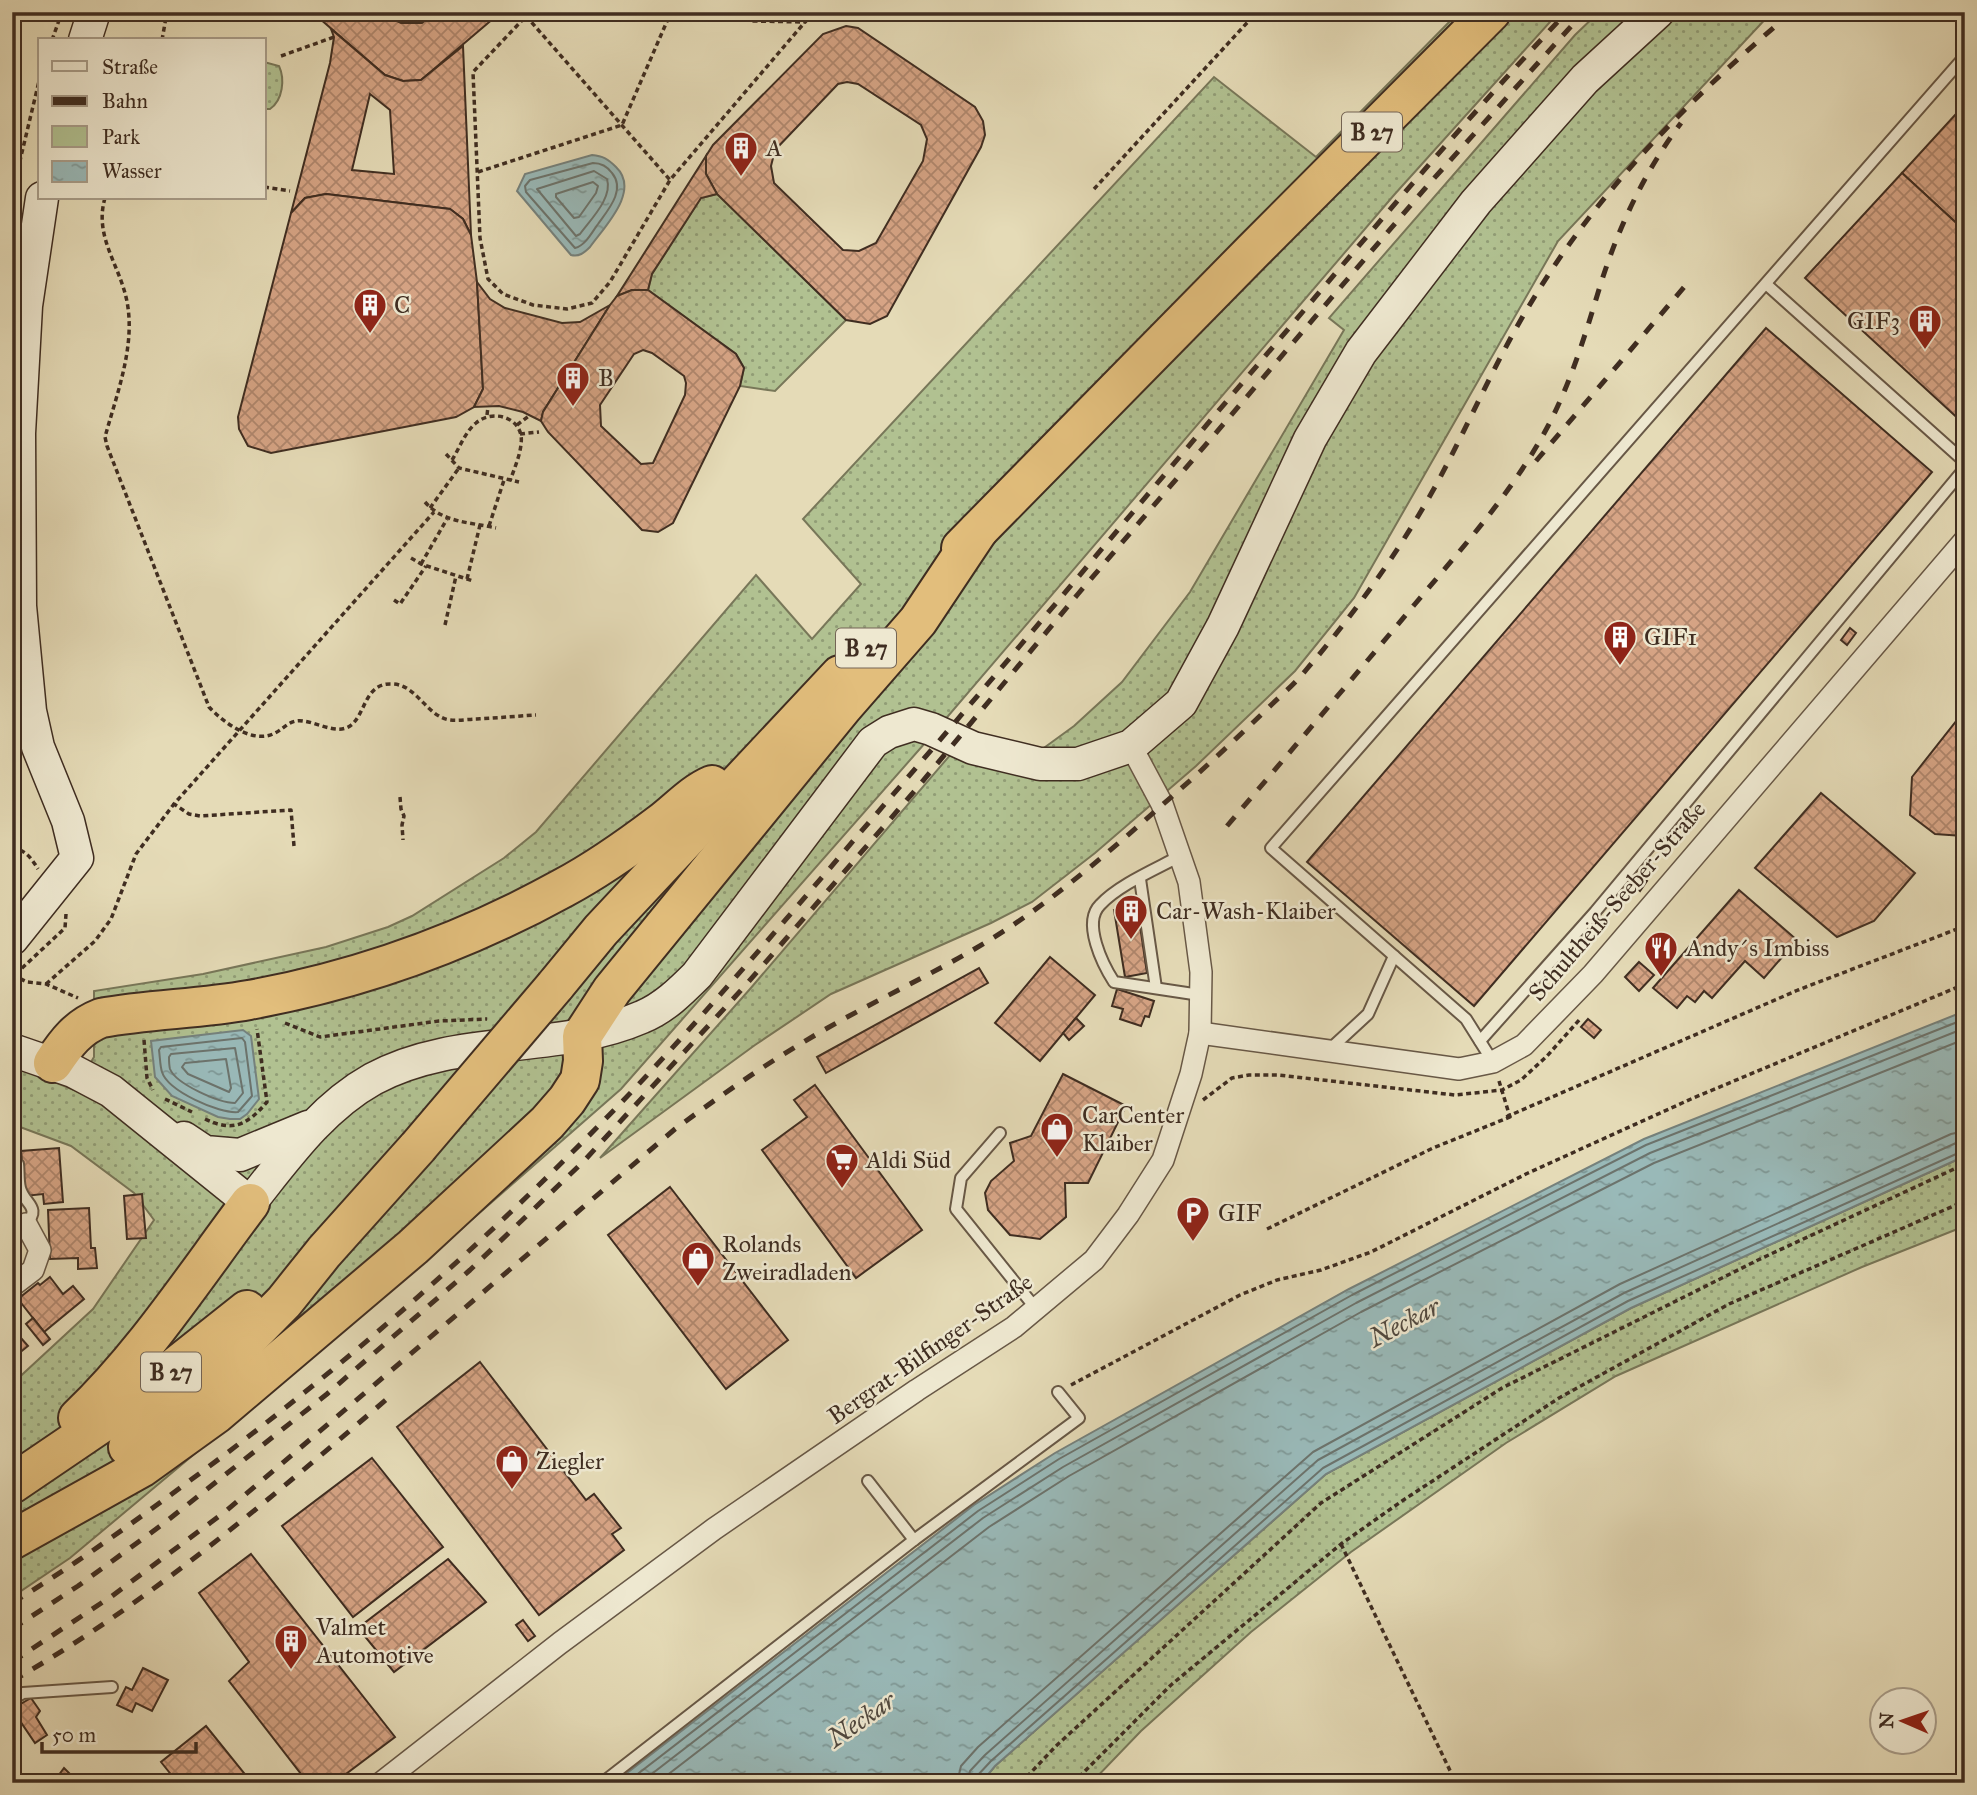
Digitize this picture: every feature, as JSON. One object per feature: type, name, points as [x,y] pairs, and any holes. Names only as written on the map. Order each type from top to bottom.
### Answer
[{"type":"highway","name":"B 27","points":[[12,1519],[59,1493],[166,1418],[284,1302],[601,930],[753,766],[1261,242],[1492,12]]},
{"type":"highway","points":[[12,1540],[141,1468],[216,1414],[413,1247],[547,1124],[580,1080],[583,1061],[582,1036],[612,990],[843,707],[918,621],[978,531]]},
{"type":"highway","points":[[53,1063],[66,1041],[85,1025],[101,1018],[246,1001],[300,990],[421,954],[484,928],[566,887],[660,824],[705,788],[753,766]]},
{"type":"highway","points":[[12,1468],[63,1433],[109,1389],[250,1203]]},
{"type":"highway","name":"B 27","points":[[12,1484],[121,1410],[273,1287],[324,1252]]},
{"type":"main road","points":[[86,38],[94,12]]},
{"type":"main road","points":[[152,1100],[250,1203],[314,1125],[372,1080],[406,1064],[452,1053],[582,1036],[644,1017],[673,998],[697,975],[873,742],[890,732],[914,724],[974,748],[1040,764],[1078,764],[1131,746],[1181,703],[1223,626],[1310,439],[1361,352],[1476,202],[1585,79],[1658,12]]},
{"type":"main road","points":[[12,939],[77,858],[68,821],[38,747],[30,711],[20,606],[19,433],[26,306],[42,200]]},
{"type":"main road","points":[[12,1050],[53,1063],[111,1090],[152,1100],[205,1152],[240,1155],[314,1125]]},
{"type":"street","name":"Schultheiß-Seeber-Straße","points":[[1200,1033],[1459,1069],[1493,1062],[1524,1045],[1593,975],[1965,540]]},
{"type":"street","name":"Bergrat-Bilfinger-Straße","points":[[382,1783],[560,1643],[714,1529],[917,1390],[1014,1328],[1094,1260],[1128,1215],[1163,1160],[1191,1074],[1200,1033],[1201,972],[1189,882],[1161,804],[1131,746]]},
{"type":"street","points":[[12,1286],[33,1270],[40,1250],[26,1224]]},
{"type":"lane","points":[[1493,1062],[1466,1019],[1271,848],[1965,56]]},
{"type":"lane","points":[[1766,284],[1965,462]]},
{"type":"lane","points":[[1479,1041],[1595,912],[1965,468]]},
{"type":"lane","points":[[1180,856],[1098,906],[1093,924],[1101,961],[1114,982],[1200,995]]},
{"type":"lane","points":[[1140,878],[1156,988]]},
{"type":"lane","points":[[1328,1051],[1368,1014],[1394,956]]},
{"type":"lane","points":[[1000,1133],[961,1178],[956,1209],[1037,1310]]},
{"type":"lane","points":[[18,1164],[20,1190],[33,1210],[33,1217],[26,1224]]},
{"type":"lane","points":[[602,1783],[914,1540],[1079,1418],[1058,1392]]},
{"type":"lane","points":[[868,1481],[914,1540]]},
{"type":"lane","points":[[12,1699],[23,1693],[113,1687]]},
{"type":"path","points":[[53,38],[62,12]]},
{"type":"path","points":[[162,38],[167,12]]},
{"type":"path","points":[[530,12],[473,72],[481,238],[488,279],[503,294],[533,305],[567,309],[592,303],[610,282],[670,180],[805,22],[817,12]]},
{"type":"path","points":[[478,172],[622,125],[671,12]]},
{"type":"path","points":[[711,12],[754,21],[805,22]]},
{"type":"path","points":[[800,12],[805,22]]},
{"type":"path","points":[[1094,189],[1257,12]]},
{"type":"path","points":[[526,16],[670,180]]},
{"type":"path","points":[[281,56],[334,37]]},
{"type":"path","points":[[12,204],[38,85]]},
{"type":"path","points":[[266,187],[290,191]]},
{"type":"path","points":[[104,200],[104,237],[126,298],[128,347],[106,436],[107,446],[209,707],[220,718],[240,730],[261,737],[274,734],[289,723],[301,720],[342,730],[351,726],[377,687],[392,684],[407,688],[433,712],[449,720],[536,715]]},
{"type":"path","points":[[487,415],[488,407]]},
{"type":"path","points":[[452,460],[473,425],[487,415],[503,415],[517,425],[522,441],[510,481]]},
{"type":"path","points":[[517,425],[530,415]]},
{"type":"path","points":[[520,434],[539,432]]},
{"type":"path","points":[[446,454],[459,468],[519,482]]},
{"type":"path","points":[[430,508],[459,468]]},
{"type":"path","points":[[489,526],[503,480]]},
{"type":"path","points":[[425,502],[434,512],[447,519],[496,527]]},
{"type":"path","points":[[46,984],[95,941],[111,919],[136,854],[174,804],[434,512]]},
{"type":"path","points":[[394,600],[400,604],[424,565],[447,519]]},
{"type":"path","points":[[467,579],[480,525]]},
{"type":"path","points":[[411,558],[473,581]]},
{"type":"path","points":[[445,625],[456,576]]},
{"type":"path","points":[[400,797],[404,816],[403,840]]},
{"type":"path","points":[[174,804],[189,814],[200,816],[291,810],[294,846]]},
{"type":"path","points":[[1510,1117],[1506,1117],[1798,989],[1965,926]]},
{"type":"path","points":[[1058,1392],[1240,1295],[1277,1280],[1321,1270],[1371,1252],[1528,1173],[1927,998],[1965,984]]},
{"type":"path","points":[[144,1037],[152,1100],[216,1124],[244,1124],[253,1119],[267,1102],[256,1024]]},
{"type":"path","points":[[1493,1062],[1510,1117]]},
{"type":"path","points":[[1267,1229],[1433,1148],[1510,1117]]},
{"type":"path","points":[[1021,1783],[1056,1746],[1321,1503],[1502,1388],[1758,1260],[1965,1164]]},
{"type":"path","points":[[1073,1783],[1171,1685],[1341,1544],[1559,1398],[1728,1304],[1965,1201]]},
{"type":"path","points":[[1341,1544],[1456,1783]]},
{"type":"green space","points":[[1459,12],[1559,12],[1394,195],[925,743],[621,1089],[405,1278],[70,1558],[12,1597],[12,1384],[93,1309],[154,1220],[134,1193],[71,1146],[12,1124],[12,1065],[74,1090],[94,1057],[94,991],[203,974],[326,947],[388,927],[412,916],[504,858],[536,832],[756,575],[812,639],[861,584],[803,519],[1214,77],[1316,157]]},
{"type":"green space","points":[[1599,12],[1772,12],[1558,241],[1354,598],[1295,671],[1196,766],[1095,853],[1032,902],[831,994],[755,1045],[600,1158],[750,989],[963,740],[1041,750],[1074,726],[1122,682],[1190,592],[1344,330],[1329,318],[1575,35]]},
{"type":"green space","points":[[266,63],[279,66],[282,77],[280,95],[270,109],[266,109]]},
{"type":"green space","points":[[717,194],[846,320],[775,391],[740,386],[744,368],[736,354],[648,290],[652,274],[701,198]]},
{"type":"green space","points":[[1965,1156],[1965,1226],[1862,1267],[1616,1376],[1506,1443],[1351,1552],[1251,1632],[1141,1731],[1091,1783],[981,1783],[995,1766],[1326,1474],[1631,1308]]},
{"type":"water","points":[[592,155],[605,158],[623,177],[622,198],[611,219],[590,247],[581,254],[571,255],[517,191],[525,174]]},
{"type":"water","name":"Neckar","points":[[1965,1011],[1965,1156],[1631,1308],[1326,1474],[995,1766],[981,1783],[614,1783],[974,1505],[1055,1453],[1349,1289],[1644,1139]]},
{"type":"water","points":[[243,1030],[251,1036],[259,1099],[240,1119],[218,1117],[172,1096],[155,1077],[151,1041]]},
{"type":"building","points":[[312,12],[378,12],[401,23],[422,23],[435,12],[501,12],[421,80],[403,81],[385,75]]},
{"type":"building","name":"A","points":[[846,26],[858,28],[975,107],[983,121],[985,135],[981,147],[887,316],[870,324],[846,320],[717,194],[706,174],[706,156],[713,145],[823,34]],"holes":[[[838,84],[858,84],[921,125],[927,139],[923,161],[876,243],[859,251],[843,250],[774,183],[771,166],[775,150]]]},
{"type":"building","points":[[331,29],[385,75],[403,81],[421,80],[463,46],[471,235],[463,219],[450,209],[326,194],[305,198],[291,213],[330,63],[334,37]],"holes":[[[370,94],[390,110],[394,174],[352,170]]]},
{"type":"building","points":[[1965,104],[1965,231],[1902,173]]},
{"type":"building","points":[[706,156],[706,174],[717,194],[701,198],[652,274],[648,290],[632,290],[617,296]]},
{"type":"building","name":"GIF3","points":[[1902,173],[1965,231],[1964,424],[1805,278]]},
{"type":"building","name":"C","points":[[326,194],[450,209],[463,219],[471,235],[477,282],[483,389],[474,407],[456,417],[271,453],[248,446],[239,429],[238,417],[291,213],[305,198]]},
{"type":"building","points":[[477,282],[490,299],[505,308],[562,323],[580,322],[610,305],[543,412],[541,421],[523,412],[499,406],[474,407],[483,389]]},
{"type":"building","name":"B","points":[[632,290],[648,290],[736,354],[744,368],[740,386],[673,523],[658,532],[642,530],[548,432],[541,421],[543,412],[617,296]],"holes":[[[643,350],[652,353],[684,376],[685,395],[653,463],[641,464],[601,426],[600,405],[634,354]]]},
{"type":"building","name":"GIF1","points":[[1766,328],[1932,472],[1474,1006],[1307,862]]},
{"type":"building","points":[[1850,628],[1856,633],[1847,645],[1841,640]]},
{"type":"building","points":[[1965,710],[1965,834],[1935,834],[1910,815],[1912,777]]},
{"type":"building","points":[[1821,793],[1915,873],[1874,921],[1837,937],[1755,868]]},
{"type":"building","points":[[1640,875],[1647,881],[1640,891],[1633,885]]},
{"type":"building","points":[[1739,890],[1797,940],[1764,978],[1745,961],[1712,998],[1704,991],[1695,1002],[1687,996],[1677,1008],[1653,988]]},
{"type":"building","name":"Car-Wash-Klaiber","points":[[1137,905],[1147,973],[1125,977],[1114,910]]},
{"type":"building","points":[[1050,957],[1095,995],[1040,1061],[995,1023]]},
{"type":"building","points":[[1639,962],[1654,975],[1639,991],[1625,977]]},
{"type":"building","points":[[979,968],[988,983],[826,1073],[817,1057]]},
{"type":"building","points":[[1117,989],[1154,1001],[1149,1017],[1145,1016],[1141,1026],[1120,1019],[1123,1009],[1112,1006]]},
{"type":"building","points":[[1076,1018],[1084,1026],[1069,1040],[1063,1033]]},
{"type":"building","points":[[1588,1019],[1601,1030],[1594,1038],[1581,1027]]},
{"type":"building","name":"CarCenter Klaiber","points":[[1063,1074],[1126,1106],[1088,1183],[1065,1183],[1066,1217],[1040,1239],[1010,1235],[988,1210],[985,1193],[991,1181],[1014,1161],[1010,1143],[1031,1136]]},
{"type":"building","name":"Aldi Süd","points":[[815,1085],[922,1230],[856,1278],[762,1150],[807,1117],[794,1100]]},
{"type":"building","points":[[59,1148],[63,1202],[44,1204],[43,1194],[25,1196],[21,1151]]},
{"type":"building","name":"Rolands Zweiradladen","points":[[670,1187],[788,1340],[726,1389],[608,1235]]},
{"type":"building","points":[[142,1194],[146,1238],[127,1239],[124,1196]]},
{"type":"building","points":[[89,1208],[91,1248],[95,1248],[97,1268],[78,1269],[78,1258],[50,1259],[48,1210]]},
{"type":"building","points":[[50,1277],[63,1294],[73,1286],[84,1299],[44,1332],[18,1299]]},
{"type":"building","points":[[33,1318],[50,1339],[43,1345],[26,1324]]},
{"type":"building","points":[[12,1328],[28,1346],[12,1359]]},
{"type":"building","name":"Ziegler","points":[[480,1362],[586,1500],[594,1494],[621,1528],[612,1534],[624,1550],[539,1615],[397,1427]]},
{"type":"building","points":[[372,1458],[443,1547],[353,1617],[282,1526]]},
{"type":"building","name":"Valmet Automotive","points":[[251,1554],[395,1737],[334,1783],[308,1783],[229,1681],[249,1662],[199,1593]]},
{"type":"building","points":[[448,1559],[486,1602],[394,1672],[358,1628]]},
{"type":"building","points":[[523,1620],[535,1636],[528,1641],[516,1625]]},
{"type":"building","points":[[143,1668],[168,1680],[152,1711],[136,1703],[132,1712],[117,1705],[126,1687],[132,1690]]},
{"type":"building","points":[[31,1698],[40,1711],[36,1717],[47,1735],[35,1743],[12,1709]]},
{"type":"building","points":[[206,1726],[252,1783],[165,1783],[173,1777],[161,1762]]},
{"type":"building","points":[[64,1768],[72,1776],[66,1783],[58,1776]]},
{"type":"railway","points":[[12,1603],[145,1514],[301,1395],[464,1255],[618,1106],[778,929],[1384,216],[1567,12]]},
{"type":"railway","points":[[12,1629],[78,1586],[163,1524],[327,1394],[470,1270],[583,1162],[744,987],[912,794],[1078,594],[1428,185],[1584,12]]},
{"type":"railway","points":[[12,1662],[112,1596],[226,1511],[675,1129],[737,1084],[802,1043],[970,952],[1018,922],[1088,869],[1222,752],[1301,675],[1342,626],[1392,558],[1436,485],[1516,328],[1584,224],[1615,185],[1682,112],[1792,12]]},
{"type":"railway","points":[[1227,826],[1469,540],[1519,474],[1548,426],[1564,391],[1625,220],[1656,160],[1681,123]]},
{"type":"railway","points":[[1536,461],[1691,279]]},
{"type":"railway","points":[[12,1681],[113,1617],[210,1546],[394,1393]]},
{"type":"place","name":"A","points":[[741,178]]},
{"type":"place","name":"C","points":[[370,335]]},
{"type":"place","name":"GIF3","points":[[1925,351]]},
{"type":"place","name":"B","points":[[573,408]]},
{"type":"place","name":"GIF1","points":[[1620,667]]},
{"type":"place","name":"Car-Wash-Klaiber","points":[[1131,941]]},
{"type":"place","name":"Andy´s Imbiss","points":[[1661,978]]},
{"type":"place","name":"CarCenter Klaiber","points":[[1057,1159]]},
{"type":"place","name":"Aldi Süd","points":[[842,1190]]},
{"type":"place","name":"GIF","points":[[1193,1243]]},
{"type":"place","name":"Rolands Zweiradladen","points":[[698,1288]]},
{"type":"place","name":"Ziegler","points":[[512,1491]]},
{"type":"place","name":"Valmet Automotive","points":[[291,1671]]}]
